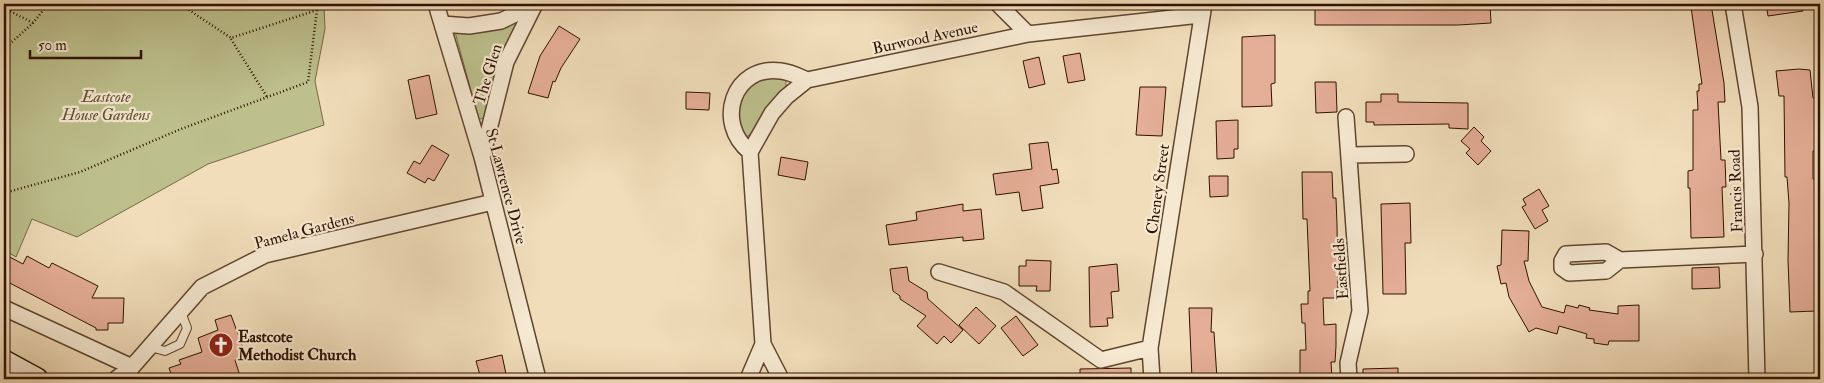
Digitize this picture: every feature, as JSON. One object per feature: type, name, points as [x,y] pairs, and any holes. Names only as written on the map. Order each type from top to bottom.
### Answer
[{"type":"street","name":"St Lawrence Drive","points":[[436,4],[482,157],[538,379]]},
{"type":"street","points":[[442,24],[469,26],[501,22],[534,4]]},
{"type":"street","name":"The Glen","points":[[482,157],[506,62],[534,4]]},
{"type":"street","points":[[998,4],[1028,34]]},
{"type":"street","name":"Francis Road","points":[[1733,4],[1750,107],[1757,379]]},
{"type":"street","name":"Burwood Avenue","points":[[750,152],[772,112],[786,97],[807,80],[1028,34],[1202,10]]},
{"type":"street","name":"Cheney Street","points":[[1152,379],[1150,348],[1202,10]]},
{"type":"street","points":[[778,379],[780,376],[763,344],[750,152],[742,146],[731,121],[731,107],[743,83],[753,75],[780,70],[807,80]]},
{"type":"street","name":"Eastfields","points":[[1346,117],[1360,310],[1348,363],[1349,379]]},
{"type":"street","points":[[1350,155],[1406,154]]},
{"type":"street","name":"Pamela Gardens","points":[[116,379],[132,373],[149,347],[202,287],[265,255],[493,202]]},
{"type":"street","points":[[1620,260],[1755,254]]},
{"type":"street","points":[[939,272],[1004,292],[1101,360],[1150,348]]},
{"type":"street","points":[[4,308],[132,373]]},
{"type":"street","points":[[748,379],[763,344]]},
{"type":"street","points":[[4,361],[37,379]]},
{"type":"lane","points":[[149,347],[165,351],[180,344],[187,328],[180,312]]},
{"type":"path","points":[[4,49],[33,23],[48,4]]},
{"type":"path","points":[[180,4],[231,38],[267,97]]},
{"type":"path","points":[[4,192],[80,172],[181,129],[308,82],[317,10],[315,4]]},
{"type":"path","points":[[4,8],[33,23]]},
{"type":"path","points":[[231,38],[317,10]]},
{"type":"green space","name":"Eastcote House Gardens","points":[[4,4],[324,4],[325,29],[315,81],[324,125],[208,164],[77,237],[32,219],[16,257],[4,250]]},
{"type":"green space","points":[[520,19],[499,58],[484,117],[479,120],[455,32]]},
{"type":"green space","points":[[786,78],[786,87],[753,133],[746,137],[742,134],[738,116],[741,98],[757,79]]},
{"type":"building","points":[[1326,4],[1490,4],[1491,23],[1458,25],[1315,25],[1315,9],[1326,9]]},
{"type":"building","points":[[1711,4],[1724,83],[1725,102],[1718,102],[1721,160],[1725,160],[1726,187],[1722,187],[1724,237],[1691,238],[1688,171],[1693,170],[1693,110],[1698,110],[1697,91],[1699,91],[1699,84],[1702,84],[1691,7]]},
{"type":"building","points":[[1766,4],[1802,4],[1803,11],[1768,16]]},
{"type":"building","points":[[559,26],[580,39],[561,68],[555,82],[553,81],[548,98],[528,93],[540,56]]},
{"type":"building","points":[[1275,35],[1275,83],[1271,84],[1272,106],[1242,107],[1242,37]]},
{"type":"building","points":[[1080,53],[1085,80],[1068,83],[1063,56]]},
{"type":"building","points":[[1039,57],[1045,84],[1029,88],[1023,61]]},
{"type":"building","points":[[1810,70],[1813,98],[1820,98],[1820,150],[1813,151],[1813,179],[1818,179],[1818,207],[1820,207],[1820,230],[1816,230],[1816,274],[1820,274],[1820,302],[1815,302],[1816,311],[1790,312],[1788,260],[1789,203],[1787,177],[1785,177],[1784,96],[1779,96],[1776,71]]},
{"type":"building","points":[[429,75],[437,114],[416,119],[408,80]]},
{"type":"building","points":[[1315,82],[1336,82],[1337,112],[1316,113]]},
{"type":"building","points":[[1140,87],[1166,87],[1162,136],[1136,135]]},
{"type":"building","points":[[686,92],[710,93],[709,110],[686,109]]},
{"type":"building","points":[[1381,94],[1398,94],[1398,102],[1468,103],[1468,129],[1449,128],[1449,124],[1374,125],[1374,122],[1366,122],[1366,102],[1381,102]]},
{"type":"building","points":[[1238,120],[1238,149],[1234,149],[1234,158],[1217,159],[1216,121]]},
{"type":"building","points":[[1474,127],[1484,137],[1481,141],[1491,151],[1478,165],[1466,153],[1470,149],[1461,141]]},
{"type":"building","points":[[1048,142],[1052,170],[1057,169],[1059,183],[1040,186],[1043,208],[1022,211],[1019,192],[996,195],[993,174],[1032,169],[1029,144]]},
{"type":"building","points":[[432,145],[449,155],[434,181],[428,178],[425,183],[407,173],[414,161],[420,164]]},
{"type":"building","points":[[781,157],[808,162],[805,180],[778,175]]},
{"type":"building","points":[[1302,172],[1332,172],[1333,198],[1336,198],[1338,298],[1323,298],[1324,325],[1336,324],[1335,362],[1331,362],[1332,379],[1300,379],[1300,350],[1306,350],[1305,323],[1302,323],[1301,304],[1308,304],[1308,291],[1310,291],[1307,219],[1303,219]]},
{"type":"building","points":[[1209,176],[1228,176],[1228,196],[1210,197]]},
{"type":"building","points":[[1539,189],[1549,206],[1542,210],[1548,221],[1535,229],[1522,207],[1526,205],[1523,199]]},
{"type":"building","points":[[1410,203],[1411,243],[1405,243],[1406,294],[1383,294],[1381,204]]},
{"type":"building","points":[[963,204],[963,211],[981,209],[984,239],[963,241],[963,237],[889,245],[886,225],[917,220],[916,212]]},
{"type":"building","points":[[1502,230],[1529,231],[1528,261],[1524,261],[1529,281],[1542,307],[1564,313],[1566,305],[1578,308],[1579,305],[1590,308],[1589,310],[1618,314],[1618,306],[1639,305],[1639,341],[1609,341],[1608,345],[1594,343],[1594,339],[1586,338],[1587,334],[1559,326],[1557,334],[1536,328],[1529,332],[1509,297],[1506,283],[1501,284],[1497,266],[1501,265]]},
{"type":"building","points":[[4,254],[23,264],[27,256],[49,268],[52,263],[98,286],[92,298],[124,298],[123,323],[108,323],[108,330],[96,330],[96,328],[4,280]]},
{"type":"building","points":[[1026,260],[1051,261],[1050,291],[1036,291],[1037,286],[1019,286],[1019,266],[1026,266]]},
{"type":"building","points":[[1117,264],[1119,291],[1111,292],[1113,318],[1107,318],[1108,326],[1090,327],[1089,267]]},
{"type":"building","points":[[907,267],[909,281],[927,292],[928,299],[963,330],[951,343],[944,336],[937,344],[917,326],[926,316],[900,299],[900,296],[893,291],[890,269]]},
{"type":"building","points":[[1719,267],[1720,288],[1692,289],[1692,268]]},
{"type":"building","points":[[976,307],[996,326],[979,344],[959,325]]},
{"type":"building","points":[[1189,308],[1212,308],[1211,332],[1214,332],[1217,379],[1192,379]]},
{"type":"building","name":"Eastcote Methodist Church","points":[[231,315],[246,356],[235,360],[240,376],[231,379],[173,379],[169,368],[181,364],[179,360],[202,352],[198,338],[218,330],[215,320]]},
{"type":"building","points":[[1016,316],[1038,345],[1023,356],[1001,328]]},
{"type":"building","points":[[502,355],[507,379],[481,379],[476,361]]},
{"type":"building","points":[[1131,368],[1131,379],[1080,379],[1080,369]]},
{"type":"building","points":[[1398,368],[1398,379],[1363,379],[1363,369]]},
{"type":"place","name":"Eastcote Methodist Church","points":[[221,345]]}]
